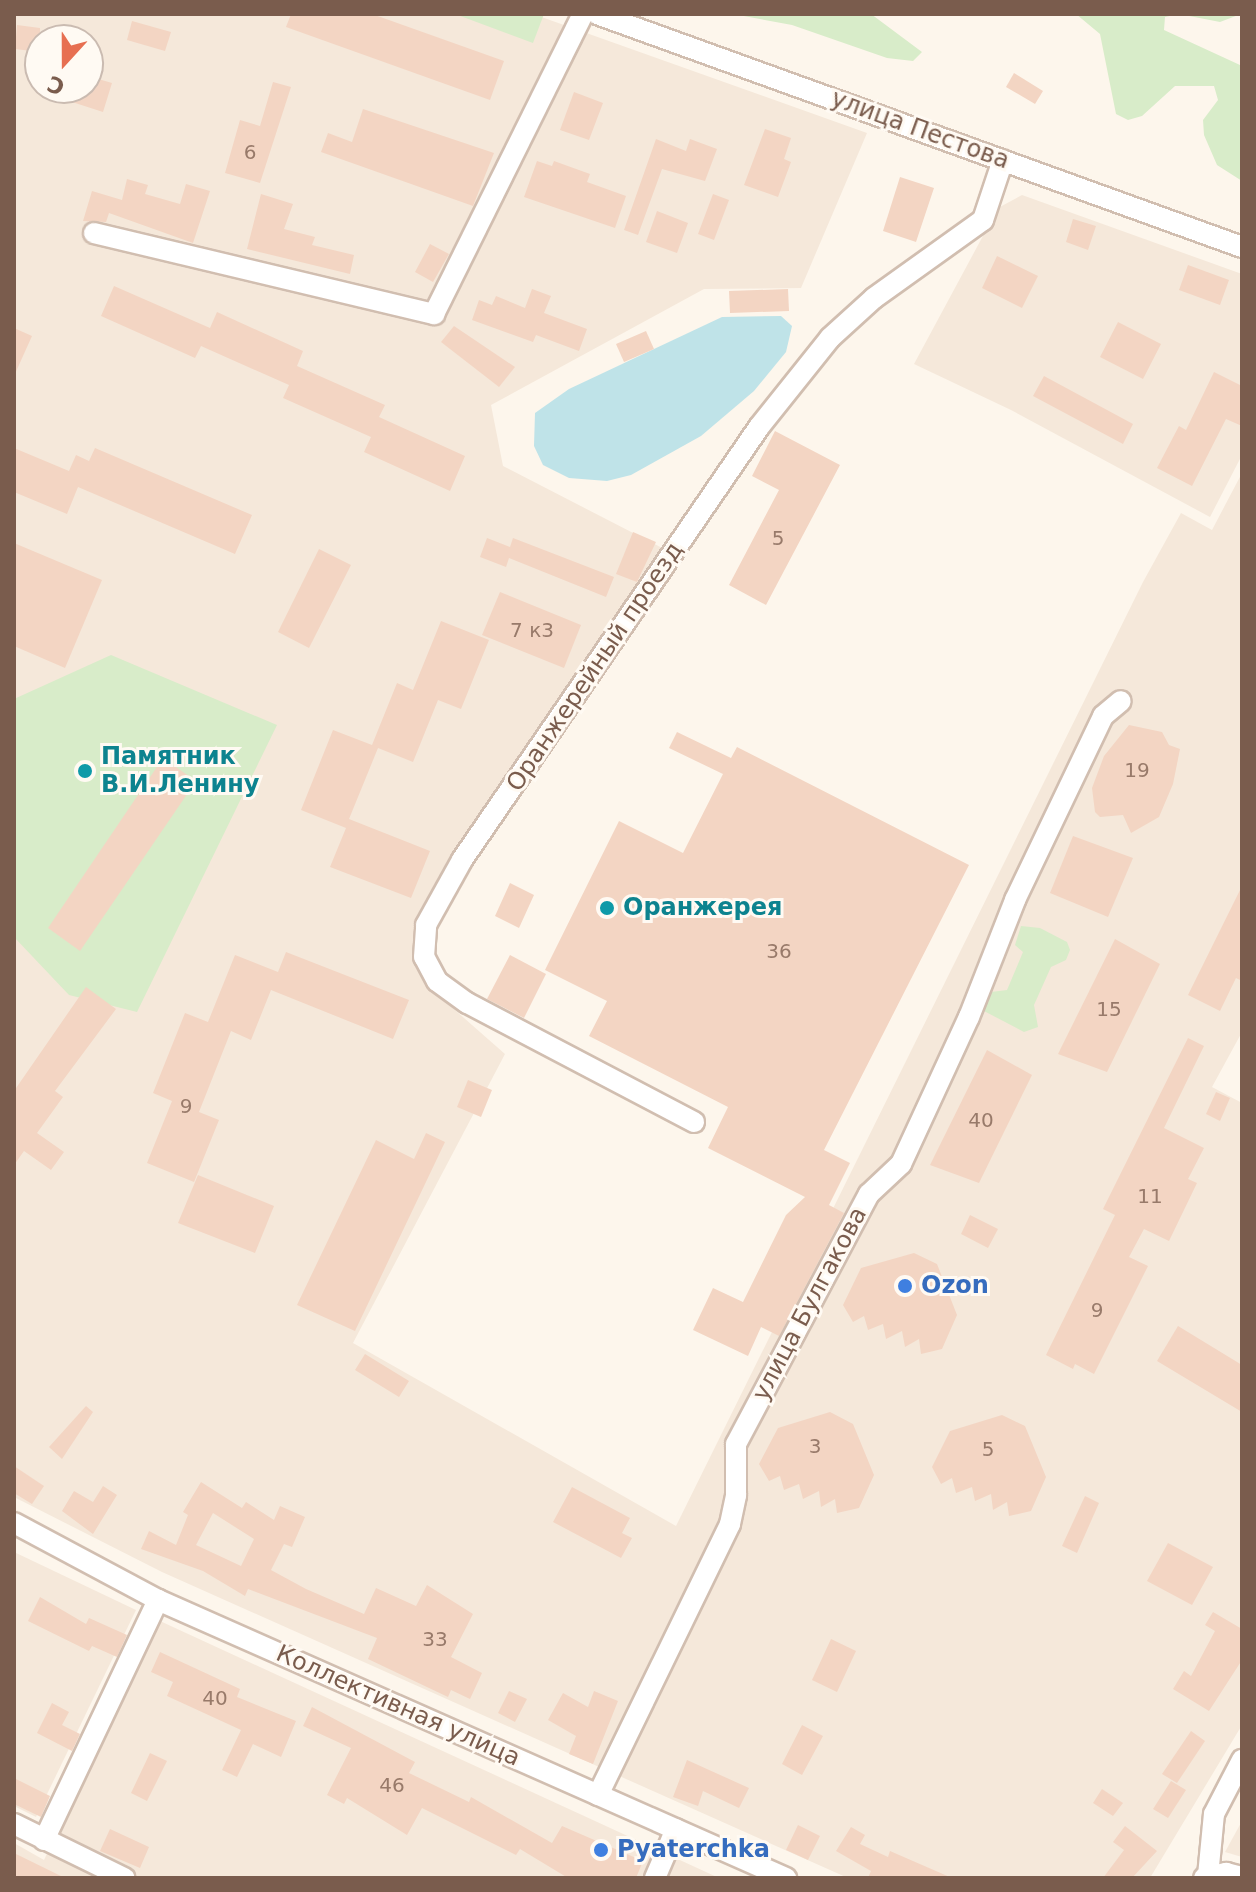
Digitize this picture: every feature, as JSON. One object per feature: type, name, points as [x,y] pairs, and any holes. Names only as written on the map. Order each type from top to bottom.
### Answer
[{"type":"street","points":[[94,233],[434,314],[583,14]]},
{"type":"street","name":"улица Пестова","points":[[597,14],[1242,247]]},
{"type":"street","name":"Оранжерейный проезд","points":[[694,1122],[467,1003],[437,981],[424,957],[426,925],[462,860],[759,427],[852,318],[983,220],[1003,160]]},
{"type":"street","name":"улица Булгакова","points":[[598,1795],[730,1524],[736,1495],[736,1444],[869,1194],[901,1164],[1096,730],[1108,708],[1121,701]]},
{"type":"street","name":"Коллективная улица","points":[[14,1523],[158,1600],[786,1878]]},
{"type":"street","points":[[44,1840],[158,1600]]},
{"type":"street","points":[[1242,1760],[1214,1814],[1206,1877],[1242,1877]]},
{"type":"street","points":[[14,1824],[124,1878]]},
{"type":"street","points":[[655,1878],[676,1829]]},
{"type":"shaded area","points":[[14,14],[533,14],[867,133],[801,288],[704,289],[491,405],[503,466],[672,553],[434,927],[439,996],[505,1054],[353,1343],[676,1526],[1143,582],[1181,513],[1212,530],[1242,473],[1242,1032],[1212,1087],[1242,1103],[1242,1725],[1150,1878],[848,1878],[162,1572],[14,1497]]},
{"type":"shaded area","points":[[1022,195],[1242,274],[1242,455],[1210,517],[1011,410],[914,364],[998,208]]},
{"type":"shaded area","points":[[14,1552],[136,1610],[36,1817],[14,1806]]},
{"type":"shaded area","points":[[160,1621],[719,1878],[14,1878],[14,1843],[44,1860]]},
{"type":"shaded area","points":[[1242,1821],[1242,1857],[1225,1852]]},
{"type":"green space","points":[[455,14],[544,14],[533,43]]},
{"type":"green space","points":[[733,14],[871,14],[922,52],[913,61],[887,58],[792,25]]},
{"type":"green space","points":[[1076,14],[1179,14],[1165,17],[1164,30],[1240,65],[1242,181],[1217,165],[1204,135],[1203,120],[1218,100],[1214,86],[1175,86],[1142,116],[1128,120],[1116,114],[1100,34]]},
{"type":"green space","points":[[1179,14],[1241,14],[1220,22]]},
{"type":"green space","points":[[111,655],[277,725],[137,1012],[69,995],[14,937],[14,699]]},
{"type":"green space","points":[[1021,926],[1040,928],[1067,942],[1070,950],[1066,960],[1051,967],[1034,1005],[1038,1027],[1024,1032],[984,1011],[991,992],[1007,990],[1023,952],[1015,945]]},
{"type":"water","points":[[781,316],[792,326],[786,352],[754,391],[701,436],[631,475],[607,481],[569,478],[543,465],[534,446],[535,413],[569,389],[722,317]]},
{"type":"building","points":[[291,14],[372,14],[504,61],[490,100],[286,27]]},
{"type":"building","points":[[132,21],[171,32],[165,51],[127,40]]},
{"type":"building","points":[[17,25],[24,26],[24,50],[15,49]]},
{"type":"building","points":[[1014,73],[1043,91],[1035,104],[1006,87]]},
{"type":"building","points":[[104,81],[112,83],[103,112],[78,104],[104,104]]},
{"type":"building","points":[[273,82],[291,87],[260,183],[225,173],[240,120],[260,126]]},
{"type":"building","points":[[574,92],[603,103],[589,140],[560,130]]},
{"type":"building","points":[[363,109],[494,153],[473,206],[321,152],[328,133],[352,142]]},
{"type":"building","points":[[765,129],[791,138],[784,159],[791,162],[778,197],[744,185]]},
{"type":"building","points":[[656,139],[686,151],[690,139],[717,149],[705,181],[662,169],[638,235],[624,230]]},
{"type":"building","points":[[537,161],[552,166],[554,161],[590,174],[587,182],[626,196],[615,228],[524,197]]},
{"type":"building","points":[[900,177],[934,188],[916,242],[883,231]]},
{"type":"building","points":[[127,179],[148,185],[145,194],[180,204],[186,184],[210,191],[193,243],[109,213],[106,222],[83,221],[92,191],[122,200]]},
{"type":"building","points":[[261,194],[293,204],[284,229],[315,237],[312,245],[354,255],[350,274],[247,249]]},
{"type":"building","points":[[713,194],[729,200],[714,240],[698,234]]},
{"type":"building","points":[[657,211],[688,223],[677,253],[646,242]]},
{"type":"building","points":[[1073,219],[1096,226],[1088,250],[1066,242]]},
{"type":"building","points":[[430,244],[449,254],[433,282],[415,272]]},
{"type":"building","points":[[997,256],[1038,276],[1022,308],[982,288]]},
{"type":"building","points":[[1188,265],[1229,280],[1220,305],[1179,290]]},
{"type":"building","points":[[114,286],[210,328],[217,312],[303,351],[297,366],[385,405],[379,417],[465,456],[450,491],[364,452],[371,437],[283,398],[289,385],[201,346],[195,358],[101,316]]},
{"type":"building","points":[[532,289],[551,296],[544,313],[587,329],[579,351],[536,335],[533,342],[472,320],[479,300],[492,305],[496,296],[525,308]]},
{"type":"building","points":[[788,289],[789,311],[730,313],[729,291]]},
{"type":"building","points":[[1118,322],[1161,344],[1143,379],[1100,357]]},
{"type":"building","points":[[454,326],[515,367],[499,387],[441,342]]},
{"type":"building","points":[[14,328],[32,336],[14,376]]},
{"type":"building","points":[[646,331],[654,349],[624,362],[616,344]]},
{"type":"building","points":[[1214,372],[1242,386],[1242,426],[1226,419],[1192,486],[1157,468],[1179,426],[1186,430]]},
{"type":"building","points":[[1044,376],[1133,424],[1123,444],[1033,396]]},
{"type":"building","points":[[775,431],[840,465],[766,605],[729,585],[779,490],[752,476]]},
{"type":"building","points":[[14,448],[69,471],[76,455],[89,461],[95,448],[252,515],[235,554],[78,487],[67,514],[14,492]]},
{"type":"building","points":[[633,532],[656,542],[637,582],[616,574]]},
{"type":"building","points":[[487,538],[510,547],[513,538],[614,577],[606,597],[509,558],[506,567],[480,557]]},
{"type":"building","points":[[14,543],[102,580],[65,668],[14,646]]},
{"type":"building","points":[[319,549],[351,565],[309,648],[278,632]]},
{"type":"building","points":[[500,592],[581,625],[564,668],[482,635]]},
{"type":"building","points":[[441,621],[489,640],[461,709],[438,700],[413,762],[378,748],[349,819],[430,851],[411,898],[330,867],[346,828],[301,810],[333,730],[372,745],[397,683],[413,690]]},
{"type":"building","points":[[1129,725],[1162,732],[1169,745],[1180,749],[1173,784],[1159,817],[1131,833],[1123,815],[1100,817],[1095,812],[1092,788],[1104,756]]},
{"type":"building","points":[[677,732],[731,758],[737,747],[969,865],[824,1150],[850,1163],[829,1205],[844,1213],[779,1336],[761,1327],[748,1356],[693,1330],[713,1288],[743,1302],[786,1215],[805,1197],[708,1148],[728,1107],[589,1036],[607,1001],[545,970],[619,821],[683,853],[723,774],[669,748]]},
{"type":"building","points":[[163,758],[196,781],[80,951],[48,928]]},
{"type":"building","points":[[1073,836],[1133,858],[1108,917],[1050,893]]},
{"type":"building","points":[[510,883],[534,895],[519,928],[495,916]]},
{"type":"building","points":[[1242,886],[1242,981],[1236,978],[1220,1011],[1188,995]]},
{"type":"building","points":[[1115,939],[1160,964],[1107,1072],[1058,1054]]},
{"type":"building","points":[[286,952],[409,1000],[393,1039],[271,990],[251,1040],[231,1031],[199,1112],[219,1120],[194,1182],[147,1163],[172,1101],[153,1093],[185,1013],[208,1022],[235,955],[278,972]]},
{"type":"building","points":[[510,955],[546,974],[524,1018],[487,999]]},
{"type":"building","points":[[86,987],[116,1009],[55,1091],[63,1097],[37,1133],[64,1152],[51,1170],[24,1151],[14,1165],[14,1091]]},
{"type":"building","points":[[1188,1038],[1204,1046],[1164,1128],[1204,1148],[1188,1179],[1197,1183],[1169,1241],[1144,1229],[1129,1257],[1148,1266],[1094,1374],[1075,1364],[1073,1369],[1046,1355],[1115,1215],[1103,1209]]},
{"type":"building","points":[[987,1050],[1032,1075],[979,1183],[930,1165]]},
{"type":"building","points":[[468,1080],[492,1090],[481,1117],[457,1107]]},
{"type":"building","points":[[1216,1092],[1230,1098],[1220,1121],[1206,1114]]},
{"type":"building","points":[[426,1133],[445,1142],[355,1331],[297,1305],[376,1140],[414,1159]]},
{"type":"building","points":[[198,1175],[274,1206],[255,1253],[178,1223]]},
{"type":"building","points":[[970,1215],[998,1229],[988,1248],[961,1234]]},
{"type":"building","points":[[914,1253],[937,1264],[957,1315],[942,1349],[921,1354],[919,1339],[905,1347],[902,1331],[886,1339],[883,1324],[868,1330],[864,1316],[853,1322],[843,1305],[861,1268]]},
{"type":"building","points":[[1178,1326],[1242,1365],[1242,1412],[1157,1361]]},
{"type":"building","points":[[365,1354],[409,1381],[399,1397],[355,1370]]},
{"type":"building","points":[[86,1406],[93,1412],[62,1459],[49,1447]]},
{"type":"building","points":[[830,1412],[853,1424],[874,1475],[859,1508],[837,1513],[835,1499],[821,1507],[819,1491],[803,1499],[799,1484],[784,1490],[780,1476],[769,1481],[759,1464],[778,1428]]},
{"type":"building","points":[[1002,1415],[1025,1426],[1046,1477],[1031,1511],[1009,1516],[1007,1502],[993,1510],[991,1494],[975,1501],[972,1487],[956,1493],[952,1478],[941,1484],[932,1467],[950,1431]]},
{"type":"building","points":[[14,1466],[44,1486],[32,1504],[14,1493]]},
{"type":"building","points":[[201,1482],[242,1508],[246,1502],[274,1520],[280,1506],[305,1517],[292,1547],[284,1544],[271,1570],[364,1614],[376,1588],[416,1606],[427,1585],[473,1614],[451,1657],[482,1673],[470,1699],[451,1690],[448,1697],[368,1659],[377,1638],[248,1589],[245,1596],[203,1571],[141,1549],[149,1531],[176,1545],[188,1515],[183,1512]],"holes":[[[213,1513],[254,1539],[241,1566],[196,1545]]]},
{"type":"building","points":[[103,1486],[117,1495],[93,1534],[62,1511],[74,1491],[93,1502]]},
{"type":"building","points":[[572,1487],[630,1518],[622,1533],[632,1538],[621,1558],[553,1522]]},
{"type":"building","points":[[1085,1496],[1099,1503],[1077,1553],[1062,1546]]},
{"type":"building","points":[[1168,1543],[1213,1567],[1192,1605],[1147,1581]]},
{"type":"building","points":[[40,1597],[86,1624],[89,1618],[127,1635],[117,1657],[92,1646],[89,1651],[28,1621]]},
{"type":"building","points":[[1213,1612],[1242,1629],[1242,1660],[1209,1711],[1173,1689],[1184,1671],[1191,1676],[1215,1631],[1205,1625]]},
{"type":"building","points":[[831,1639],[856,1651],[837,1692],[812,1680]]},
{"type":"building","points":[[160,1652],[240,1689],[237,1697],[296,1721],[281,1757],[253,1744],[237,1777],[222,1770],[241,1730],[167,1696],[173,1682],[151,1672]]},
{"type":"building","points":[[509,1691],[527,1699],[515,1722],[498,1713]]},
{"type":"building","points":[[594,1691],[618,1701],[593,1764],[569,1754],[576,1736],[548,1720],[563,1693],[588,1707]]},
{"type":"building","points":[[52,1703],[69,1712],[62,1725],[80,1734],[72,1751],[37,1733]]},
{"type":"building","points":[[312,1707],[415,1762],[409,1773],[469,1802],[471,1797],[552,1843],[562,1826],[643,1861],[636,1878],[568,1878],[520,1849],[516,1855],[422,1808],[407,1835],[347,1798],[344,1804],[327,1795],[351,1748],[303,1726]]},
{"type":"building","points":[[802,1725],[823,1736],[802,1775],[782,1764]]},
{"type":"building","points":[[1191,1731],[1205,1741],[1177,1783],[1162,1774]]},
{"type":"building","points":[[150,1753],[167,1761],[147,1801],[131,1793]]},
{"type":"building","points":[[687,1760],[749,1788],[739,1808],[703,1791],[698,1806],[673,1797]]},
{"type":"building","points":[[14,1778],[50,1796],[41,1817],[14,1804]]},
{"type":"building","points":[[1171,1781],[1186,1790],[1168,1818],[1153,1809]]},
{"type":"building","points":[[1102,1789],[1123,1803],[1113,1816],[1093,1803]]},
{"type":"building","points":[[798,1825],[820,1836],[808,1860],[786,1850]]},
{"type":"building","points":[[1125,1826],[1157,1851],[1132,1878],[1103,1878],[1124,1850],[1113,1842]]},
{"type":"building","points":[[851,1827],[865,1835],[860,1844],[888,1857],[890,1851],[952,1878],[868,1878],[871,1871],[836,1851]]},
{"type":"building","points":[[110,1829],[149,1847],[140,1868],[100,1851]]},
{"type":"building","points":[[14,1853],[65,1878],[14,1878]]},
{"type":"place","name":"Памятник В.И.Ленину","points":[[85,771]]},
{"type":"place","name":"Оранжерея","points":[[607,908]]},
{"type":"place","name":"Ozon","points":[[905,1286]]},
{"type":"place","name":"Pyaterchka","points":[[601,1850]]}]
